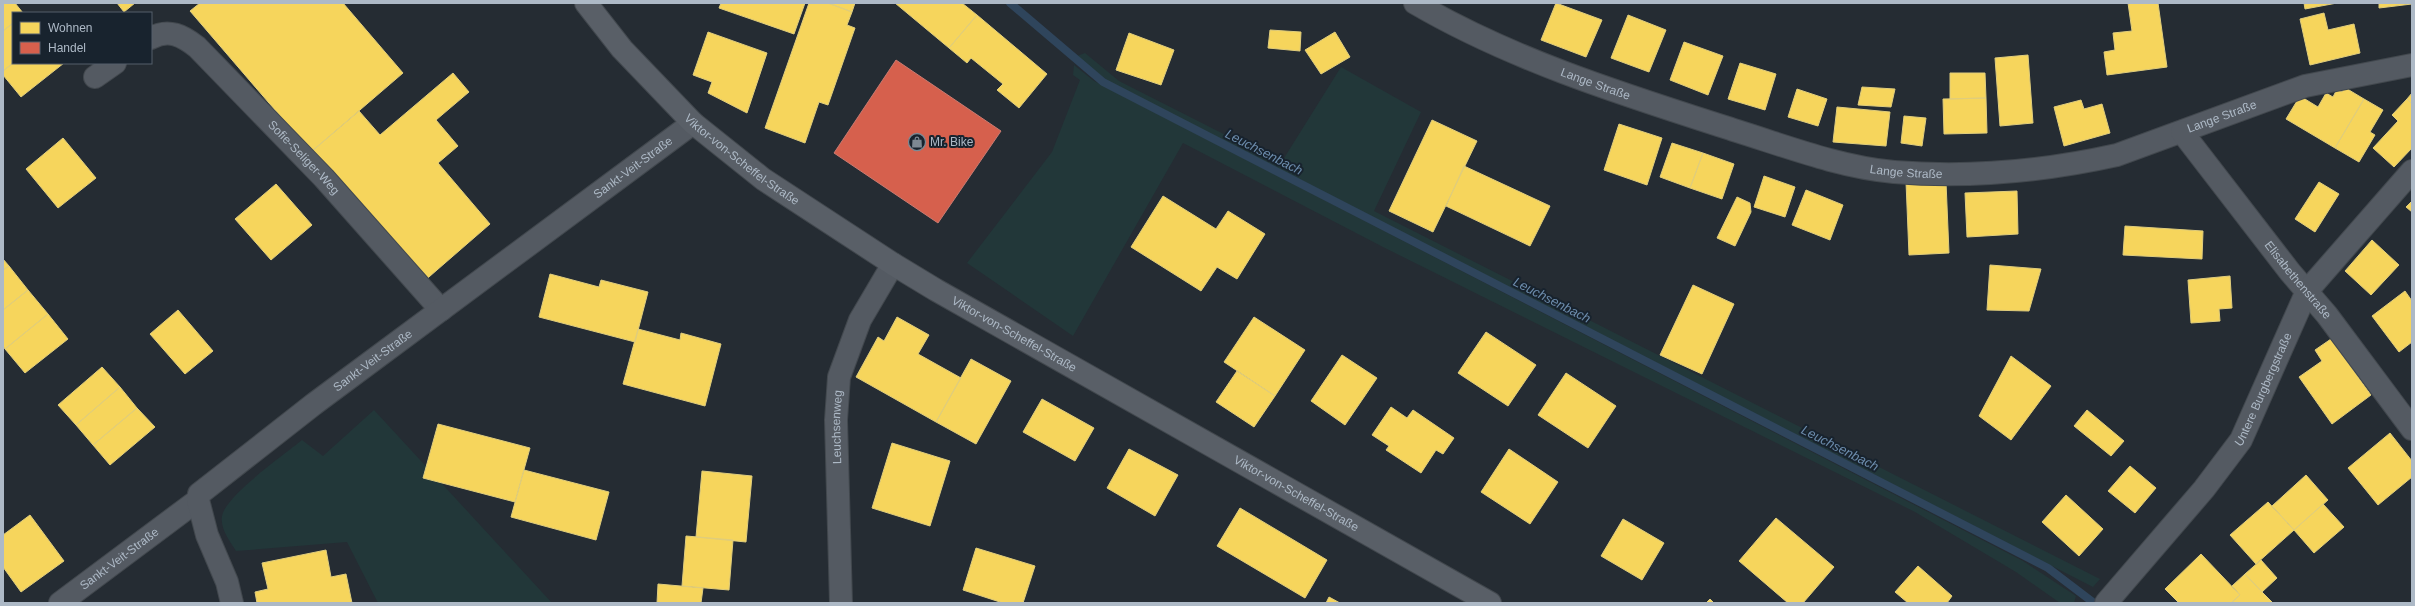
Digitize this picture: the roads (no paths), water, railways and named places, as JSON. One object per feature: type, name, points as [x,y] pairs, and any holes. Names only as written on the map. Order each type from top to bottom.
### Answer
[{"type":"street","name":"Viktor-von-Scheffel-Straße","points":[[586,3],[622,49],[692,123],[763,179],[893,264],[1490,603]]},
{"type":"street","name":"Lange Straße","points":[[1415,3],[1453,25],[1575,77],[1701,119],[1847,164],[1894,172],[1967,173],[2059,167],[2117,155],[2305,86],[2412,65]]},
{"type":"street","name":"Sofie-Seliger-Weg","points":[[152,38],[169,33],[176,34],[183,36],[197,47],[324,178],[441,310]]},
{"type":"street","points":[[95,77],[114,64]]},
{"type":"street","name":"Sankt-Veit-Straße","points":[[60,603],[198,500],[199,494],[314,404],[692,123]]},
{"type":"street","name":"Elisabethenstraße","points":[[2182,132],[2290,272],[2307,291],[2412,429]]},
{"type":"street","name":"Untere Burgbergstraße","points":[[2108,601],[2204,489],[2241,440],[2307,291],[2412,171]]},
{"type":"street","name":"Leuchsenweg","points":[[841,603],[836,420],[839,378],[860,320],[893,264]]},
{"type":"street","points":[[198,500],[207,535],[227,582],[232,603]]},
{"type":"waterway","name":"Leuchsenbach","points":[[1010,3],[1103,82],[2048,568],[2094,603]]},
{"type":"place","name":"Mr. Bike","points":[[917,142]]}]
